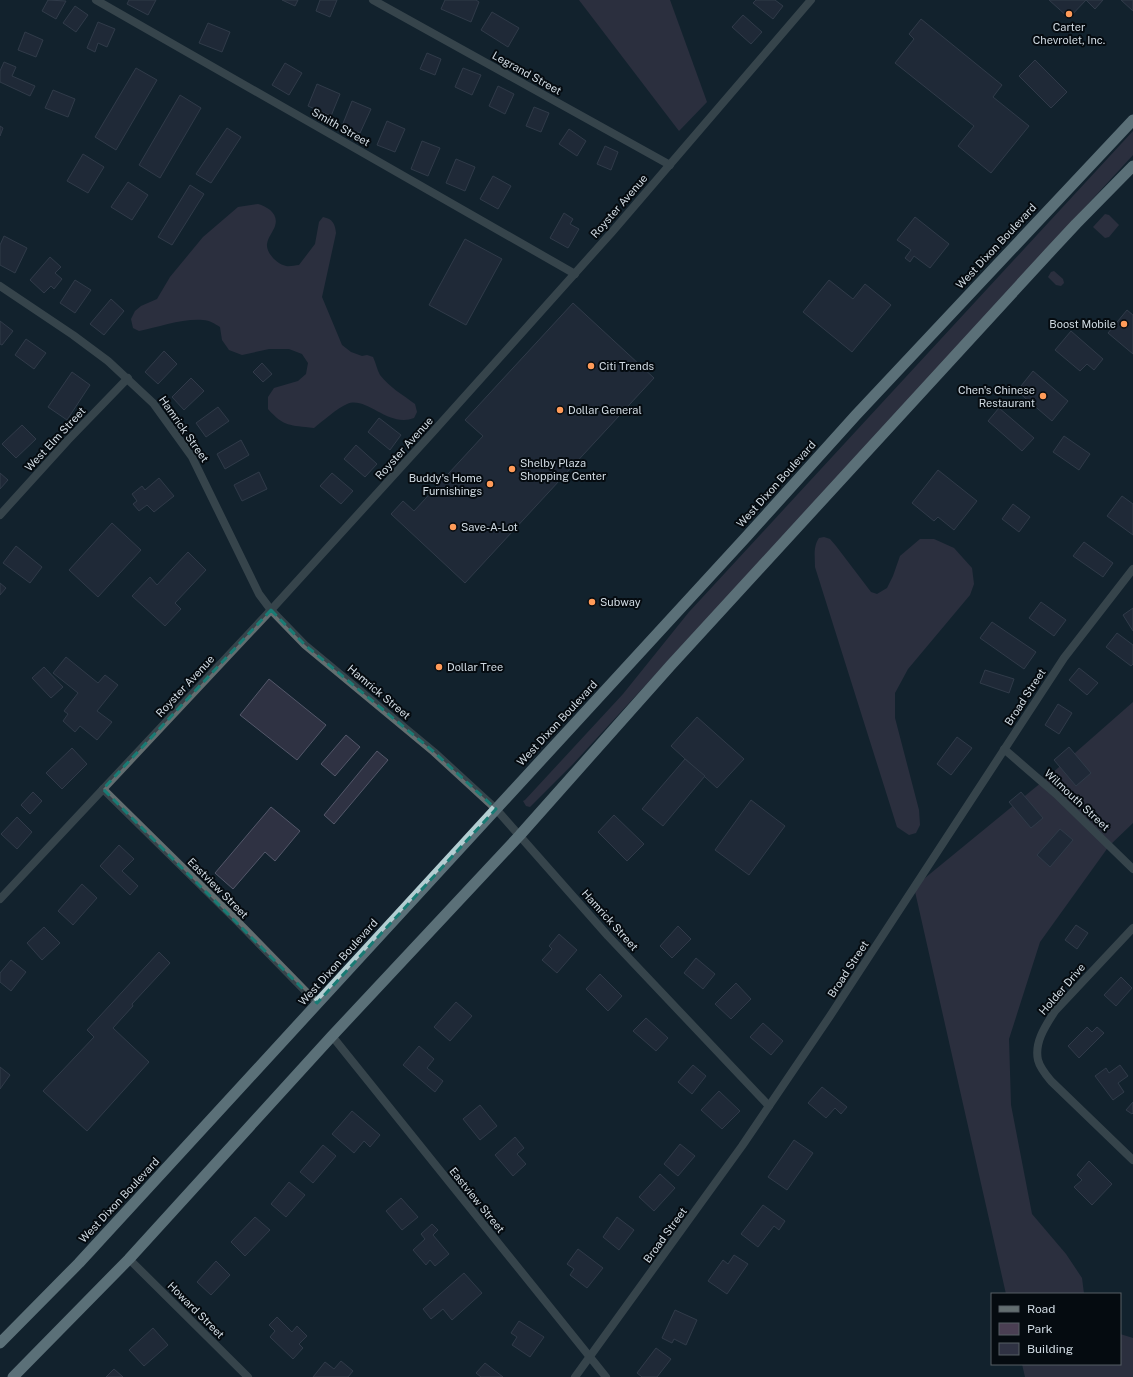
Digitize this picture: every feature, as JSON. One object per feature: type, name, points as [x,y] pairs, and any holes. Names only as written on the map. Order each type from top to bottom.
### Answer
[{"type":"highway","name":"West Dixon Boulevard","points":[[0,1343],[79,1263],[747,536],[856,415],[1133,120]]},
{"type":"highway","points":[[13,1377],[129,1259],[332,1036],[520,835],[676,660],[1076,224],[1133,166]]},
{"type":"street","name":"Smith Street","points":[[96,0],[575,274]]},
{"type":"street","name":"Legrand Street","points":[[373,0],[670,165]]},
{"type":"street","name":"Royster Avenue","points":[[0,898],[271,610],[432,433],[575,274],[811,0]]},
{"type":"street","name":"Hamrick Street","points":[[0,286],[73,335],[108,361],[128,378],[153,403],[192,457],[209,489],[249,575],[259,594],[271,610],[305,645],[434,752],[496,809],[608,936],[769,1106]]},
{"type":"street","name":"West Elm Street","points":[[0,515],[68,440],[128,378]]},
{"type":"street","name":"Broad Street","points":[[575,1377],[769,1106],[830,1016],[1064,658],[1133,569]]},
{"type":"street","name":"Wilmouth Street","points":[[1004,749],[1056,794],[1133,869]]},
{"type":"street","name":"Eastview Street","points":[[103,789],[237,921],[317,1003]]},
{"type":"street","name":"Holder Drive","points":[[1133,928],[1055,1011],[1041,1035],[1038,1049],[1038,1060],[1042,1070],[1050,1081],[1133,1160]]},
{"type":"street","name":"Eastview Street","points":[[332,1036],[589,1358],[606,1377]]},
{"type":"street","name":"Howard Street","points":[[129,1259],[248,1377]]},
{"type":"highlighted area","points":[[271,610],[305,645],[434,752],[496,809],[317,1003],[103,789]]},
{"type":"green space","points":[[579,0],[670,0],[707,102],[679,131]]},
{"type":"green space","points":[[1133,131],[1133,155],[573,764],[530,807],[526,806],[523,801],[623,694],[689,612]]},
{"type":"green space","points":[[258,204],[272,212],[276,222],[268,239],[268,251],[279,263],[286,266],[299,265],[315,244],[319,222],[323,217],[333,222],[336,233],[322,297],[342,345],[351,352],[362,356],[367,355],[373,357],[380,375],[396,391],[415,404],[417,412],[414,418],[404,420],[395,419],[370,407],[354,402],[339,408],[314,428],[288,424],[279,419],[268,409],[268,397],[274,388],[298,381],[306,374],[308,363],[302,354],[289,349],[269,349],[242,355],[229,350],[222,340],[220,327],[206,320],[188,320],[139,331],[133,328],[131,319],[135,311],[141,306],[157,299],[170,277],[203,237],[238,207]]},
{"type":"green space","points":[[1105,214],[1109,215],[1119,225],[1109,237],[1105,238],[1093,227]]},
{"type":"green space","points":[[1054,271],[1063,279],[1064,283],[1061,286],[1056,285],[1048,277],[1051,272]]},
{"type":"green space","points":[[824,537],[830,539],[836,546],[871,592],[877,594],[887,588],[900,556],[920,539],[934,539],[954,548],[972,568],[974,584],[970,595],[908,669],[895,693],[895,718],[919,810],[920,825],[916,833],[909,835],[897,827],[815,567],[816,545],[819,538]]},
{"type":"green space","points":[[1133,702],[1133,823],[1109,846],[1040,942],[1009,1039],[1011,1105],[1032,1214],[1066,1254],[1082,1278],[1084,1293],[1006,1293],[914,887],[1042,782]]},
{"type":"green space","points":[[1121,1334],[1133,1338],[1133,1377],[1025,1377],[1022,1365],[1121,1365]]},
{"type":"building","points":[[48,0],[66,1],[56,19],[42,11]]},
{"type":"building","points":[[129,0],[156,0],[148,15],[127,4]]},
{"type":"building","points":[[282,0],[298,0],[295,6]]},
{"type":"building","points":[[320,0],[337,0],[330,17],[316,11]]},
{"type":"building","points":[[445,0],[476,0],[479,2],[471,22],[441,9]]},
{"type":"building","points":[[756,0],[775,0],[783,6],[773,19],[753,3]]},
{"type":"building","name":"Carter Chevrolet, Inc.","points":[[1049,0],[1086,0],[1069,18]]},
{"type":"building","points":[[1086,0],[1103,0],[1095,9]]},
{"type":"building","name":"Carter Chevrolet, Inc.","points":[[1121,0],[1133,0],[1133,11]]},
{"type":"building","points":[[75,6],[88,15],[76,32],[63,23]]},
{"type":"building","points":[[492,12],[519,28],[508,47],[481,30]]},
{"type":"building","points":[[743,15],[762,32],[751,44],[732,27]]},
{"type":"building","points":[[921,19],[1002,85],[993,97],[1029,126],[991,173],[958,146],[974,126],[895,63],[914,39],[909,34]]},
{"type":"building","points":[[98,22],[115,29],[107,47],[98,43],[95,52],[87,48]]},
{"type":"building","points":[[208,23],[230,32],[222,52],[199,43]]},
{"type":"building","points":[[25,32],[43,40],[36,57],[18,50]]},
{"type":"building","points":[[427,53],[441,59],[435,75],[420,69]]},
{"type":"building","points":[[1035,60],[1067,92],[1051,108],[1019,76]]},
{"type":"building","points":[[4,62],[16,67],[12,76],[35,86],[30,96],[0,82],[0,71]]},
{"type":"building","points":[[285,63],[302,73],[289,95],[272,85]]},
{"type":"building","points":[[136,68],[157,80],[116,150],[95,137]]},
{"type":"building","points":[[463,68],[481,75],[472,95],[455,87]]},
{"type":"building","points":[[317,84],[340,94],[331,116],[308,106]]},
{"type":"building","points":[[498,86],[514,94],[505,114],[489,106]]},
{"type":"building","points":[[53,90],[75,99],[68,117],[45,108]]},
{"type":"building","points":[[180,95],[201,108],[160,178],[139,165]]},
{"type":"building","points":[[352,101],[371,109],[360,133],[342,126]]},
{"type":"building","points":[[534,107],[549,113],[541,132],[526,126]]},
{"type":"building","points":[[387,121],[405,129],[395,152],[377,145]]},
{"type":"building","points":[[0,126],[3,128],[0,136]]},
{"type":"building","points":[[227,128],[241,137],[211,183],[196,174]]},
{"type":"building","points":[[569,129],[586,141],[577,156],[559,144]]},
{"type":"building","points":[[422,141],[440,148],[428,176],[411,169]]},
{"type":"building","points":[[605,146],[618,152],[611,170],[597,164]]},
{"type":"building","points":[[83,154],[104,167],[88,193],[67,181]]},
{"type":"building","points":[[456,159],[475,167],[465,191],[446,183]]},
{"type":"building","points":[[493,176],[511,186],[498,209],[480,199]]},
{"type":"building","points":[[128,182],[148,195],[132,220],[111,207]]},
{"type":"building","points":[[190,185],[204,194],[172,245],[158,237]]},
{"type":"building","points":[[564,213],[573,219],[570,224],[579,229],[568,248],[550,238]]},
{"type":"building","points":[[915,217],[949,244],[930,268],[914,256],[910,262],[905,258],[911,250],[897,240]]},
{"type":"building","points":[[4,236],[27,248],[15,273],[0,265],[0,245]]},
{"type":"building","points":[[465,239],[502,259],[466,325],[429,305]]},
{"type":"building","points":[[50,257],[61,267],[55,273],[62,279],[54,289],[51,286],[44,293],[30,280]]},
{"type":"building","points":[[75,280],[91,290],[75,313],[60,303]]},
{"type":"building","points":[[829,280],[853,299],[865,284],[891,305],[852,352],[803,312]]},
{"type":"building","points":[[111,299],[124,311],[104,335],[90,324]]},
{"type":"building","name":"Shelby Plaza Shopping Center","points":[[573,303],[654,378],[465,583],[391,514],[403,501],[414,511],[483,436],[465,420]]},
{"type":"building","name":"Boost Mobile","points":[[1127,310],[1133,315],[1133,354],[1108,333]]},
{"type":"building","points":[[0,321],[13,331],[2,345],[0,344]]},
{"type":"building","points":[[1071,331],[1103,359],[1094,370],[1087,364],[1080,371],[1055,350]]},
{"type":"building","points":[[26,339],[46,353],[34,369],[15,355]]},
{"type":"building","points":[[164,351],[177,364],[158,384],[145,372]]},
{"type":"building","points":[[262,363],[272,374],[263,382],[253,372]]},
{"type":"building","name":"Chen's Chinese Restaurant","points":[[1033,371],[1068,401],[1052,421],[1017,391]]},
{"type":"building","points":[[72,372],[90,385],[67,420],[48,407]]},
{"type":"building","points":[[191,378],[204,391],[184,410],[172,397]]},
{"type":"building","points":[[218,407],[229,421],[206,437],[196,423]]},
{"type":"building","points":[[999,408],[1034,438],[1022,451],[988,421]]},
{"type":"building","points":[[379,418],[401,435],[390,450],[368,432]]},
{"type":"building","points":[[22,425],[36,439],[16,458],[2,444]]},
{"type":"building","points":[[1064,436],[1090,454],[1079,470],[1053,452]]},
{"type":"building","points":[[241,440],[249,455],[225,469],[217,454]]},
{"type":"building","points":[[356,445],[377,464],[365,477],[344,459]]},
{"type":"building","points":[[938,470],[977,501],[954,530],[938,517],[934,521],[912,503]]},
{"type":"building","points":[[259,472],[267,489],[242,501],[234,485]]},
{"type":"building","points":[[0,473],[8,480],[0,489]]},
{"type":"building","points":[[332,473],[353,491],[341,504],[320,486]]},
{"type":"building","points":[[159,478],[174,496],[154,512],[147,505],[139,511],[133,504],[137,501],[132,494],[142,486],[145,490]]},
{"type":"building","points":[[1122,496],[1133,504],[1133,535],[1107,516]]},
{"type":"building","points":[[1013,504],[1030,517],[1019,532],[1002,519]]},
{"type":"building","points":[[112,523],[141,550],[98,597],[69,570]]},
{"type":"building","points":[[1084,542],[1113,563],[1103,577],[1073,556]]},
{"type":"building","points":[[16,546],[42,567],[30,583],[3,563]]},
{"type":"building","points":[[188,552],[206,570],[175,603],[181,609],[165,626],[132,596],[150,577],[157,585]]},
{"type":"building","points":[[0,583],[6,588],[0,595]]},
{"type":"building","points":[[1041,602],[1066,620],[1054,636],[1029,618]]},
{"type":"building","points":[[1133,608],[1133,631],[1123,615]]},
{"type":"building","points":[[992,622],[1036,652],[1024,669],[980,638]]},
{"type":"building","points":[[1117,633],[1133,645],[1133,664],[1131,666],[1106,647]]},
{"type":"building","points":[[66,657],[98,683],[105,675],[118,685],[97,711],[112,722],[97,740],[80,726],[75,732],[63,721],[68,714],[64,711],[78,693],[53,673]]},
{"type":"building","points":[[44,667],[63,687],[51,698],[32,678]]},
{"type":"building","points":[[1079,668],[1098,683],[1087,695],[1069,680]]},
{"type":"building","points":[[985,670],[1014,679],[1009,693],[980,683]]},
{"type":"building","points":[[269,679],[326,725],[297,760],[240,715]]},
{"type":"building","points":[[1058,704],[1072,713],[1059,734],[1045,725]]},
{"type":"building","points":[[697,717],[744,759],[717,788],[671,746]]},
{"type":"building","points":[[346,735],[360,747],[335,776],[321,764]]},
{"type":"building","points":[[957,737],[972,748],[951,775],[937,764]]},
{"type":"building","points":[[1069,747],[1091,773],[1076,786],[1054,760]]},
{"type":"building","points":[[72,748],[87,764],[62,789],[46,773]]},
{"type":"building","points":[[377,751],[388,760],[334,824],[324,815]]},
{"type":"building","points":[[685,759],[705,776],[663,826],[642,809]]},
{"type":"building","points":[[33,792],[42,801],[30,814],[21,805]]},
{"type":"building","points":[[1021,792],[1043,818],[1031,828],[1009,802]]},
{"type":"building","points":[[751,800],[785,826],[749,875],[715,850]]},
{"type":"building","points":[[271,807],[300,831],[275,861],[265,852],[233,889],[215,873]]},
{"type":"building","points":[[614,815],[644,844],[627,861],[598,832]]},
{"type":"building","points":[[17,817],[32,832],[17,849],[1,834]]},
{"type":"building","points":[[1060,829],[1073,840],[1050,867],[1037,855]]},
{"type":"building","points":[[119,845],[134,859],[122,871],[138,886],[130,895],[100,866]]},
{"type":"building","points":[[82,884],[97,898],[73,925],[58,911]]},
{"type":"building","points":[[1076,925],[1088,933],[1077,949],[1065,940]]},
{"type":"building","points":[[678,926],[691,939],[672,958],[660,946]]},
{"type":"building","points":[[44,927],[60,943],[42,960],[27,943]]},
{"type":"building","points":[[559,934],[577,950],[557,973],[542,960],[552,949],[549,946]]},
{"type":"building","points":[[159,952],[170,963],[132,1004],[133,1006],[113,1028],[149,1062],[87,1131],[43,1091],[94,1037],[87,1030]]},
{"type":"building","points":[[696,958],[715,974],[703,989],[684,973]]},
{"type":"building","points":[[11,960],[26,972],[11,991],[0,982],[0,973]]},
{"type":"building","points":[[600,974],[622,996],[608,1011],[586,989]]},
{"type":"building","points":[[1121,977],[1132,988],[1116,1006],[1104,995]]},
{"type":"building","points":[[736,983],[751,999],[731,1019],[715,1004]]},
{"type":"building","points":[[456,1002],[472,1016],[450,1041],[434,1027]]},
{"type":"building","points":[[646,1018],[668,1038],[656,1051],[633,1031]]},
{"type":"building","points":[[763,1023],[783,1041],[771,1055],[750,1037]]},
{"type":"building","points":[[1087,1027],[1092,1032],[1097,1027],[1104,1033],[1079,1058],[1068,1046]]},
{"type":"building","points":[[419,1046],[434,1059],[427,1068],[443,1081],[435,1092],[403,1065]]},
{"type":"building","points":[[693,1065],[706,1076],[692,1094],[678,1082]]},
{"type":"building","points":[[1120,1065],[1128,1076],[1118,1083],[1124,1092],[1113,1100],[1095,1076],[1106,1068],[1109,1073]]},
{"type":"building","points":[[0,1067],[10,1075],[0,1089]]},
{"type":"building","points":[[822,1087],[847,1107],[841,1114],[835,1108],[826,1118],[808,1103]]},
{"type":"building","points":[[719,1091],[740,1111],[722,1129],[701,1110]]},
{"type":"building","points":[[1133,1102],[1133,1113],[1132,1114],[1126,1110]]},
{"type":"building","points":[[480,1105],[497,1126],[480,1140],[463,1119]]},
{"type":"building","points":[[352,1111],[380,1135],[370,1147],[364,1141],[354,1153],[332,1134]]},
{"type":"building","points":[[515,1137],[524,1148],[517,1154],[526,1164],[513,1176],[495,1155]]},
{"type":"building","points":[[794,1140],[813,1153],[787,1190],[768,1177]]},
{"type":"building","points":[[680,1144],[695,1156],[678,1176],[664,1164]]},
{"type":"building","points":[[323,1145],[336,1156],[313,1183],[300,1172]]},
{"type":"building","points":[[1089,1161],[1112,1184],[1092,1205],[1074,1187],[1082,1180],[1077,1175]]},
{"type":"building","points":[[660,1174],[675,1188],[654,1211],[639,1197]]},
{"type":"building","points":[[289,1182],[305,1195],[286,1217],[271,1204]]},
{"type":"building","points":[[401,1198],[418,1217],[402,1230],[386,1211]]},
{"type":"building","points":[[763,1205],[785,1221],[779,1230],[774,1226],[758,1247],[741,1234]]},
{"type":"building","points":[[255,1217],[270,1230],[245,1256],[231,1242]]},
{"type":"building","points":[[617,1217],[634,1230],[619,1250],[603,1237]]},
{"type":"building","points":[[432,1224],[438,1230],[433,1235],[449,1254],[435,1266],[430,1260],[426,1265],[413,1250],[425,1239],[421,1234]]},
{"type":"building","points":[[578,1249],[603,1268],[587,1288],[570,1275],[574,1269],[567,1264]]},
{"type":"building","points":[[734,1255],[748,1264],[727,1294],[708,1281],[723,1260],[728,1264]]},
{"type":"building","points":[[216,1261],[230,1275],[211,1295],[197,1282]]},
{"type":"building","points":[[464,1273],[482,1293],[452,1320],[443,1309],[431,1319],[423,1309]]},
{"type":"building","points":[[675,1310],[697,1320],[686,1345],[674,1339],[672,1343],[662,1338]]},
{"type":"building","points":[[277,1317],[292,1332],[297,1326],[307,1336],[299,1344],[303,1348],[293,1359],[270,1337],[275,1331],[269,1325]]},
{"type":"building","points":[[519,1321],[544,1337],[530,1357],[512,1345],[517,1337],[511,1333]]},
{"type":"building","points":[[153,1328],[168,1345],[144,1366],[129,1350]]},
{"type":"building","points":[[656,1348],[671,1359],[657,1377],[642,1377],[637,1373]]},
{"type":"building","points":[[341,1361],[353,1371],[348,1377],[313,1377],[325,1362],[334,1369]]},
{"type":"building","points":[[485,1363],[503,1377],[481,1377],[476,1373]]},
{"type":"building","points":[[114,1369],[123,1377],[106,1377]]},
{"type":"place","name":"Carter Chevrolet, Inc.","points":[[1069,14]]},
{"type":"place","name":"Boost Mobile","points":[[1124,324]]},
{"type":"place","name":"Citi Trends","points":[[591,366]]},
{"type":"place","name":"Chen's Chinese Restaurant","points":[[1043,396]]},
{"type":"place","name":"Dollar General","points":[[560,410]]},
{"type":"place","name":"Shelby Plaza Shopping Center","points":[[512,469]]},
{"type":"place","name":"Buddy's Home Furnishings","points":[[490,484]]},
{"type":"place","name":"Save-A-Lot","points":[[453,527]]},
{"type":"place","name":"Subway","points":[[592,602]]},
{"type":"place","name":"Dollar Tree","points":[[439,667]]}]
